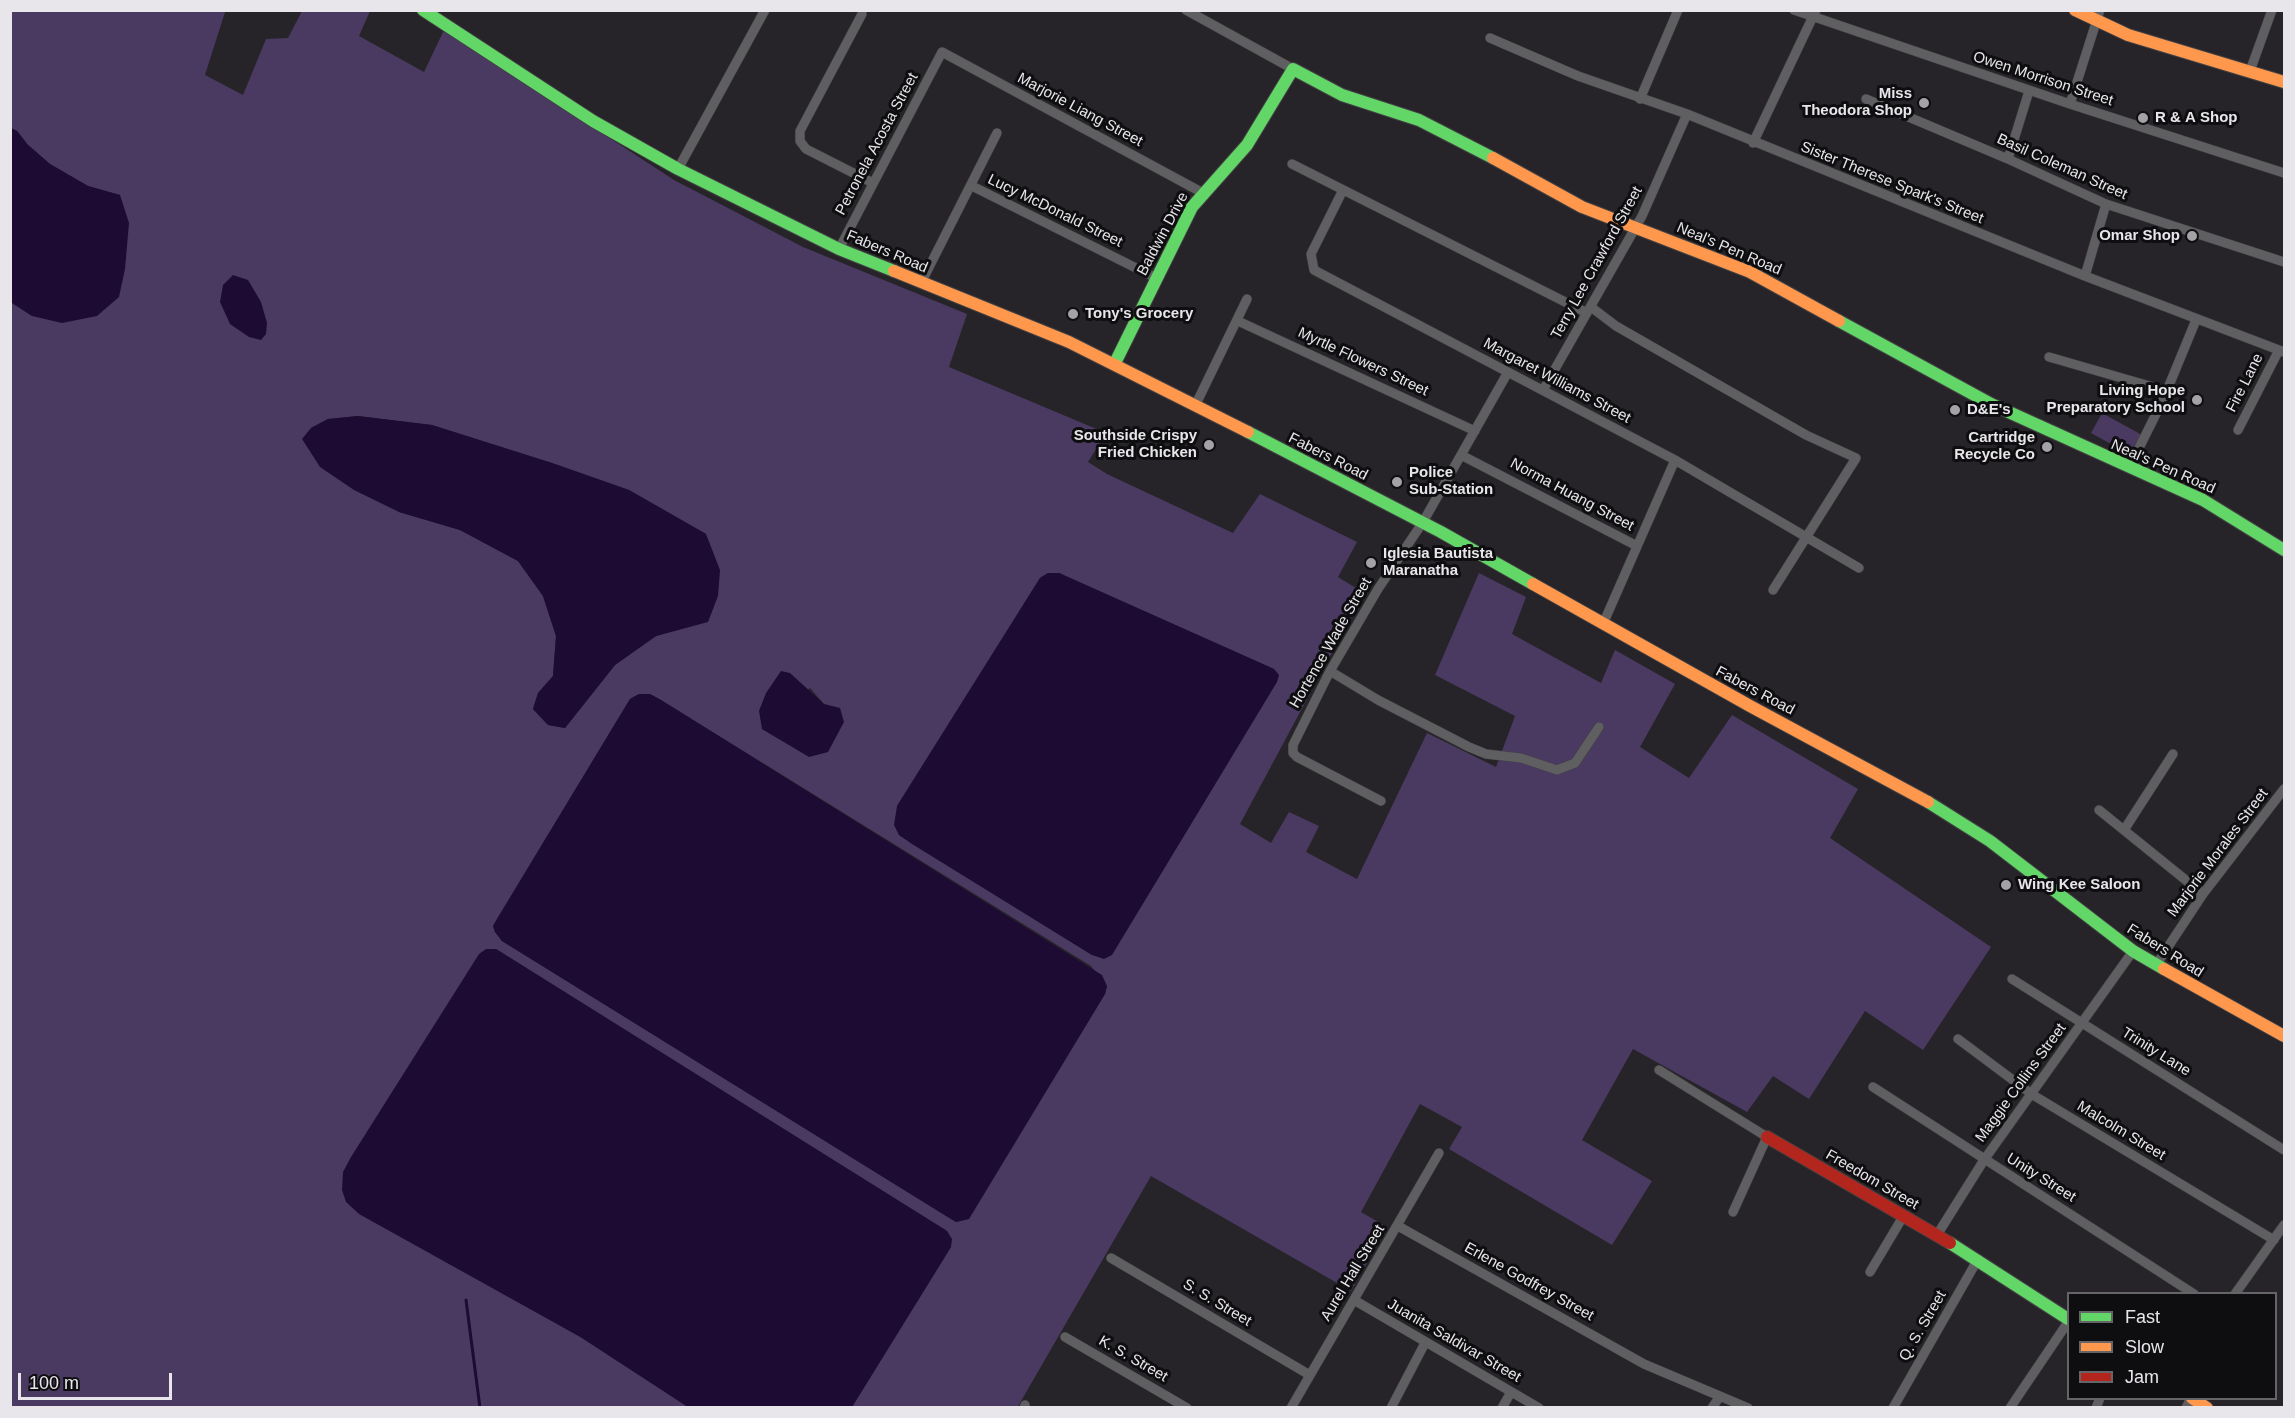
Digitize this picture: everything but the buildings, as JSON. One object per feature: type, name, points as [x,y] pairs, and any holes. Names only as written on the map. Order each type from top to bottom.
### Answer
[{"type":"main road","name":"Fabers Road","points":[[423,10],[593,121],[678,169],[839,249],[1069,342],[1115,363],[1423,522],[1953,815],[2133,951],[2284,1036]]},
{"type":"main road","points":[[2075,10],[2098,16],[2128,35],[2284,82]]},
{"type":"main road","name":"Baldwin Drive","points":[[1115,363],[1192,207],[1247,145],[1293,69]]},
{"type":"main road","name":"Neal's Pen Road","points":[[1293,69],[1342,95],[1410,117],[1451,135],[1568,201],[1750,272],[1985,401],[2204,500],[2284,550]]},
{"type":"main road","name":"Freedom Street","points":[[1767,1137],[1978,1259],[2067,1319]]},
{"type":"street","points":[[678,169],[765,10]]},
{"type":"street","name":"Neal's Pen Road","points":[[1186,10],[1293,69]]},
{"type":"street","points":[[1640,99],[1678,10]]},
{"type":"street","name":"Owen Morrison Street","points":[[1794,10],[1815,14],[2070,104],[2284,173]]},
{"type":"street","points":[[2250,71],[2272,10]]},
{"type":"street","points":[[862,14],[800,131],[800,141],[806,149],[873,183]]},
{"type":"street","points":[[1753,143],[1815,14]]},
{"type":"street","points":[[2070,104],[2098,16]]},
{"type":"street","name":"Sister Therese Spark's Street","points":[[1490,38],[1578,76],[1687,114],[1753,143],[2085,276],[2282,351]]},
{"type":"street","name":"Petronela Acosta Street","points":[[839,249],[942,52]]},
{"type":"street","name":"Marjorie Liang Street","points":[[942,52],[1203,193]]},
{"type":"street","points":[[2008,159],[2029,90]]},
{"type":"street","name":"Basil Coleman Street","points":[[1866,99],[2008,159],[2106,204],[2284,262]]},
{"type":"street","name":"Terry Lee Crawford Street","points":[[1543,390],[1636,227],[1687,114]]},
{"type":"street","points":[[921,283],[997,133]]},
{"type":"street","points":[[1292,164],[1589,310],[1806,435],[1856,458],[1773,590]]},
{"type":"street","name":"Lucy McDonald Street","points":[[972,186],[1156,278]]},
{"type":"street","name":"Margaret Williams Street","points":[[1343,190],[1311,254],[1314,270],[1675,460],[1859,568]]},
{"type":"street","points":[[2085,276],[2106,204]]},
{"type":"street","points":[[1195,406],[1247,299]]},
{"type":"street","points":[[2129,468],[2167,391],[2196,320]]},
{"type":"street","name":"Myrtle Flowers Street","points":[[1238,321],[1475,431]]},
{"type":"street","name":"Fire Lane","points":[[2238,430],[2282,351]]},
{"type":"street","points":[[2049,357],[2167,391]]},
{"type":"street","name":"Hortence Wade Street","points":[[1381,801],[1293,753],[1295,737],[1330,671],[1378,589],[1423,522],[1508,372]]},
{"type":"street","name":"Norma Huang Street","points":[[1461,455],[1637,546]]},
{"type":"street","points":[[1604,624],[1675,460]]},
{"type":"street","points":[[1330,671],[1378,700],[1486,754],[1521,758],[1557,770],[1575,763],[1599,727]]},
{"type":"street","points":[[2124,830],[2174,754]]},
{"type":"street","name":"Marjorie Morales Street","points":[[2156,965],[2203,894],[2284,789]]},
{"type":"street","points":[[2099,810],[2203,894]]},
{"type":"street","name":"Maggie Collins Street","points":[[1937,1235],[1984,1160],[2033,1095],[2133,951]]},
{"type":"street","name":"Trinity Lane","points":[[2012,979],[2284,1150]]},
{"type":"street","name":"Malcolm Street","points":[[1958,1039],[2033,1095],[2274,1240]]},
{"type":"street","name":"Freedom Street","points":[[1659,1070],[1767,1137]]},
{"type":"street","name":"Unity Street","points":[[1873,1087],[2192,1292]]},
{"type":"street","points":[[1733,1212],[1767,1137]]},
{"type":"street","name":"Aurel Hall Street","points":[[1291,1407],[1308,1374],[1398,1226],[1439,1153]]},
{"type":"street","points":[[1870,1272],[1904,1215]]},
{"type":"street","points":[[2236,1292],[2284,1225]]},
{"type":"street","name":"Erlene Godfrey Street","points":[[1398,1226],[1644,1364],[1748,1407]]},
{"type":"street","name":"S. S. Street","points":[[1111,1258],[1308,1374]]},
{"type":"street","name":"Q. S. Street","points":[[1893,1407],[1978,1259]]},
{"type":"street","name":"Juanita Saldivar Street","points":[[1354,1300],[1539,1407]]},
{"type":"street","points":[[2010,1407],[2067,1322]]},
{"type":"street","name":"K. S. Street","points":[[1065,1337],[1187,1407]]},
{"type":"street","points":[[1391,1407],[1425,1343]]},
{"type":"street","points":[[1502,1407],[1511,1392]]},
{"type":"street","points":[[1712,1407],[1720,1396]]},
{"type":"shaded area","points":[[11,11],[225,12],[205,75],[243,95],[266,39],[288,38],[302,11],[370,11],[359,36],[424,72],[444,30],[674,180],[803,247],[967,314],[949,367],[1106,433],[1088,462],[1107,474],[1233,533],[1260,494],[1357,542],[1338,577],[1364,593],[1240,824],[1271,843],[1289,812],[1319,826],[1306,852],[1357,879],[1427,733],[1496,767],[1515,716],[1435,675],[1479,573],[1526,597],[1512,634],[1601,683],[1615,650],[1675,684],[1640,747],[1689,778],[1732,715],[1858,789],[1830,838],[1991,947],[1923,1050],[1865,1011],[1809,1099],[1773,1076],[1747,1112],[1633,1049],[1582,1140],[1652,1181],[1612,1245],[1449,1149],[1462,1127],[1420,1104],[1361,1212],[1387,1227],[1351,1291],[1151,1176],[1017,1408],[852,1407],[951,1247],[947,1231],[496,949],[486,949],[582,1338],[688,1407],[11,1407],[10,302],[32,316],[120,195],[88,186],[50,164],[28,145],[17,131],[11,128]],"holes":[[[358,416],[432,425],[629,490],[706,534],[708,621],[656,636],[615,665],[565,728],[548,725],[533,709],[538,693],[553,676],[556,636],[543,596],[518,561],[460,530],[399,512],[311,428],[328,419]],[[1048,573],[1059,573],[1274,669],[1092,955],[899,835],[897,806],[1040,578]],[[810,688],[824,704],[781,740],[762,729]],[[639,694],[650,694],[661,700],[1091,966],[1107,986],[1105,994],[968,1219],[956,1222],[951,1219],[502,941],[495,932],[493,926],[497,919],[630,699]]]},
{"type":"shaded area","points":[[11,128],[17,131],[28,145],[50,164],[88,186],[120,195],[129,223],[125,269],[119,297],[97,316],[62,323],[32,316],[11,302]]},
{"type":"shaded area","points":[[233,275],[248,280],[261,302],[267,323],[266,334],[261,340],[249,337],[230,324],[220,302],[223,285]]},
{"type":"shaded area","points":[[2102,413],[2142,435],[2131,455],[2091,433]]},
{"type":"shaded area","points":[[358,416],[432,425],[552,463],[629,490],[706,534],[720,570],[718,596],[708,622],[656,636],[615,665],[565,728],[548,725],[533,709],[538,693],[553,676],[556,636],[543,596],[518,561],[460,530],[399,512],[354,490],[320,467],[302,439],[311,428],[328,419]]},
{"type":"shaded area","points":[[1048,573],[1059,573],[1274,669],[1279,675],[1277,682],[1112,955],[1104,959],[1092,955],[912,844],[899,835],[894,825],[897,806],[1040,578]]},
{"type":"shaded area","points":[[781,671],[790,673],[824,704],[840,708],[844,722],[828,752],[809,757],[762,729],[759,711],[766,693]]},
{"type":"shaded area","points":[[639,694],[650,694],[661,700],[1102,975],[1107,986],[1105,994],[969,1219],[956,1222],[951,1219],[502,941],[495,932],[493,926],[497,919],[630,699]]},
{"type":"shaded area","points":[[486,949],[496,949],[947,1231],[952,1239],[951,1247],[852,1407],[688,1407],[582,1338],[359,1214],[346,1202],[342,1190],[343,1172],[351,1157],[479,954]]},
{"type":"waterway","points":[[466,1300],[480,1408]]},
{"type":"traffic: fast","points":[[423,10],[593,121],[678,169],[839,249],[894,271]]},
{"type":"traffic: fast","points":[[1115,363],[1192,207],[1247,145],[1293,69],[1342,95],[1419,120],[1493,158]]},
{"type":"traffic: fast","points":[[1839,321],[1991,404],[2203,500],[2284,550]]},
{"type":"traffic: fast","points":[[1248,432],[1441,532],[1533,584]]},
{"type":"traffic: fast","points":[[1928,802],[1990,841],[2133,951],[2164,969]]},
{"type":"traffic: fast","points":[[1950,1243],[2067,1318]]},
{"type":"traffic: slow","points":[[2075,10],[2128,35],[2284,82]]},
{"type":"traffic: slow","points":[[1493,158],[1582,207],[1750,272],[1839,321]]},
{"type":"traffic: slow","points":[[894,271],[1069,342],[1248,432]]},
{"type":"traffic: slow","points":[[1533,584],[1750,706],[1928,802]]},
{"type":"traffic: slow","points":[[2164,969],[2284,1036]]},
{"type":"traffic: slow","points":[[2195,1400],[2207,1408]]},
{"type":"traffic: jam","points":[[1767,1137],[1950,1243]]},
{"type":"place","name":"Miss Theodora Shop","points":[[1924,103]]},
{"type":"place","name":"R & A Shop","points":[[2143,118]]},
{"type":"place","name":"Omar Shop","points":[[2192,236]]},
{"type":"place","name":"Tony's Grocery","points":[[1073,314]]},
{"type":"place","name":"Living Hope Preparatory School","points":[[2197,400]]},
{"type":"place","name":"D&E's","points":[[1955,410]]},
{"type":"place","name":"Southside Crispy Fried Chicken","points":[[1209,445]]},
{"type":"place","name":"Cartridge Recycle Co","points":[[2047,447]]},
{"type":"place","name":"Police Sub-Station","points":[[1397,482]]},
{"type":"place","name":"Iglesia Bautista Maranatha","points":[[1371,563]]},
{"type":"place","name":"Wing Kee Saloon","points":[[2006,885]]}]
